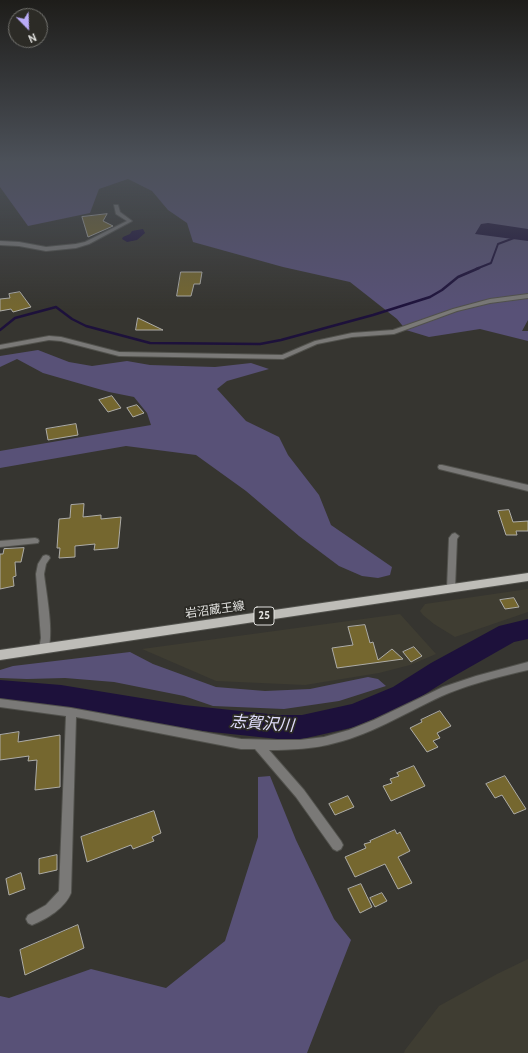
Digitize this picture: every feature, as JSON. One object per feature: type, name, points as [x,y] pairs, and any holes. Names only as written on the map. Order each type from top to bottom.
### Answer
[{"type":"main road","name":"岩沼蔵王線","points":[[0,655],[528,576]]},
{"type":"street","points":[[0,242],[46,249],[87,243],[130,221],[117,211]]},
{"type":"street","points":[[0,347],[49,338],[62,339],[119,354],[283,357],[315,343],[352,335],[394,332],[455,310],[490,301],[528,296]]},
{"type":"street","points":[[442,466],[528,488]]},
{"type":"street","points":[[451,588],[454,536]]},
{"type":"street","points":[[0,544],[34,541]]},
{"type":"street","points":[[44,649],[46,638],[40,574],[42,564],[46,558]]},
{"type":"street","points":[[0,703],[71,712],[173,732],[258,745],[292,744],[334,739],[369,727],[447,690],[528,666]]},
{"type":"street","points":[[32,919],[50,909],[65,893],[71,712]]},
{"type":"street","points":[[258,745],[283,771],[313,808],[337,845]]},
{"type":"shaded area","points":[[17,211],[91,211],[90,213],[28,226]]},
{"type":"shaded area","points":[[170,211],[528,211],[528,320],[522,331],[528,331],[528,341],[480,329],[429,337],[406,330],[397,319],[350,282],[283,267],[193,242],[187,223]]},
{"type":"shaded area","points":[[488,223],[528,229],[528,241],[475,234],[481,224]]},
{"type":"shaded area","points":[[143,229],[145,233],[137,240],[127,242],[122,239],[132,231]]},
{"type":"shaded area","points":[[38,350],[69,362],[92,366],[127,361],[150,365],[215,367],[251,363],[269,369],[227,381],[217,389],[246,421],[279,437],[288,455],[319,495],[331,525],[392,567],[390,575],[378,578],[362,576],[339,566],[299,536],[246,491],[196,455],[126,446],[0,468],[0,451],[151,425],[147,413],[134,397],[109,392],[43,373],[17,359],[0,367],[0,356]]},
{"type":"shaded area","points":[[528,589],[528,612],[455,637],[434,624],[420,611],[425,604]]},
{"type":"shaded area","points":[[400,614],[436,654],[410,665],[379,673],[305,685],[216,681],[142,649]]},
{"type":"shaded area","points":[[130,652],[153,664],[216,687],[265,691],[310,689],[368,677],[378,679],[386,686],[339,701],[284,709],[213,706],[184,696],[114,682],[65,678],[0,678],[0,670],[13,666]]},
{"type":"shaded area","points":[[270,776],[296,840],[334,919],[351,940],[307,1053],[0,1053],[0,996],[9,998],[91,969],[166,988],[225,941],[258,837],[258,777]]},
{"type":"shaded area","points":[[528,959],[528,1053],[404,1053],[439,1006],[497,974]]},
{"type":"building","points":[[107,214],[103,221],[113,226],[88,237],[82,217]]},
{"type":"building","points":[[181,272],[202,272],[200,284],[194,284],[191,296],[177,296]]},
{"type":"building","points":[[20,292],[31,307],[13,312],[11,309],[0,311],[0,299],[10,298],[9,294]]},
{"type":"building","points":[[138,318],[163,330],[136,330]]},
{"type":"building","points":[[112,396],[121,408],[108,412],[99,400]]},
{"type":"building","points":[[137,405],[144,413],[133,417],[127,408]]},
{"type":"building","points":[[76,424],[78,435],[48,440],[46,429]]},
{"type":"building","points":[[84,504],[83,517],[101,515],[101,519],[121,517],[118,548],[94,550],[95,544],[75,546],[75,557],[59,558],[60,548],[57,548],[59,519],[70,518],[71,505]]},
{"type":"building","points":[[509,510],[513,522],[528,521],[528,531],[516,531],[517,535],[506,535],[498,511]]},
{"type":"building","points":[[24,548],[21,562],[15,562],[16,576],[13,577],[14,586],[0,589],[0,554],[3,554],[4,549]]},
{"type":"building","points":[[514,598],[519,607],[505,609],[500,600]]},
{"type":"building","points":[[365,625],[370,643],[373,642],[378,660],[392,649],[403,659],[337,668],[332,648],[353,645],[348,627]]},
{"type":"building","points":[[414,647],[422,656],[411,662],[403,652]]},
{"type":"building","points":[[440,711],[451,726],[437,733],[440,738],[433,741],[438,747],[427,752],[410,728],[422,722],[421,720]]},
{"type":"building","points":[[19,732],[18,742],[60,735],[60,787],[35,790],[37,760],[28,761],[29,756],[0,760],[0,735]]},
{"type":"building","points":[[414,766],[425,786],[391,801],[383,786],[392,783],[390,779],[399,776],[397,773]]},
{"type":"building","points":[[505,776],[526,809],[514,814],[502,795],[495,798],[486,784]]},
{"type":"building","points":[[348,796],[354,807],[335,815],[329,804]]},
{"type":"building","points":[[154,811],[161,833],[152,837],[154,841],[133,849],[131,845],[87,862],[81,837]]},
{"type":"building","points":[[395,830],[397,834],[400,832],[410,851],[398,857],[412,883],[398,889],[385,864],[355,877],[345,857],[366,848],[364,844]]},
{"type":"building","points":[[57,855],[57,870],[39,874],[39,859]]},
{"type":"building","points":[[21,873],[25,889],[9,895],[6,879]]},
{"type":"building","points":[[361,884],[372,907],[360,913],[348,889]]},
{"type":"building","points":[[382,893],[387,901],[375,907],[370,898]]},
{"type":"building","points":[[78,925],[84,948],[25,975],[20,950]]},
{"type":"waterway","points":[[476,269],[491,263],[498,244],[514,238]]},
{"type":"waterway","points":[[0,330],[15,318],[56,307],[72,319],[86,326],[150,343],[260,344],[281,340],[373,315],[430,297],[442,290],[458,277],[479,268]]},
{"type":"waterway","name":"志賀沢川","points":[[0,691],[61,697],[184,717],[278,727],[302,727],[355,715],[402,695],[440,671],[508,633],[528,629]]}]
